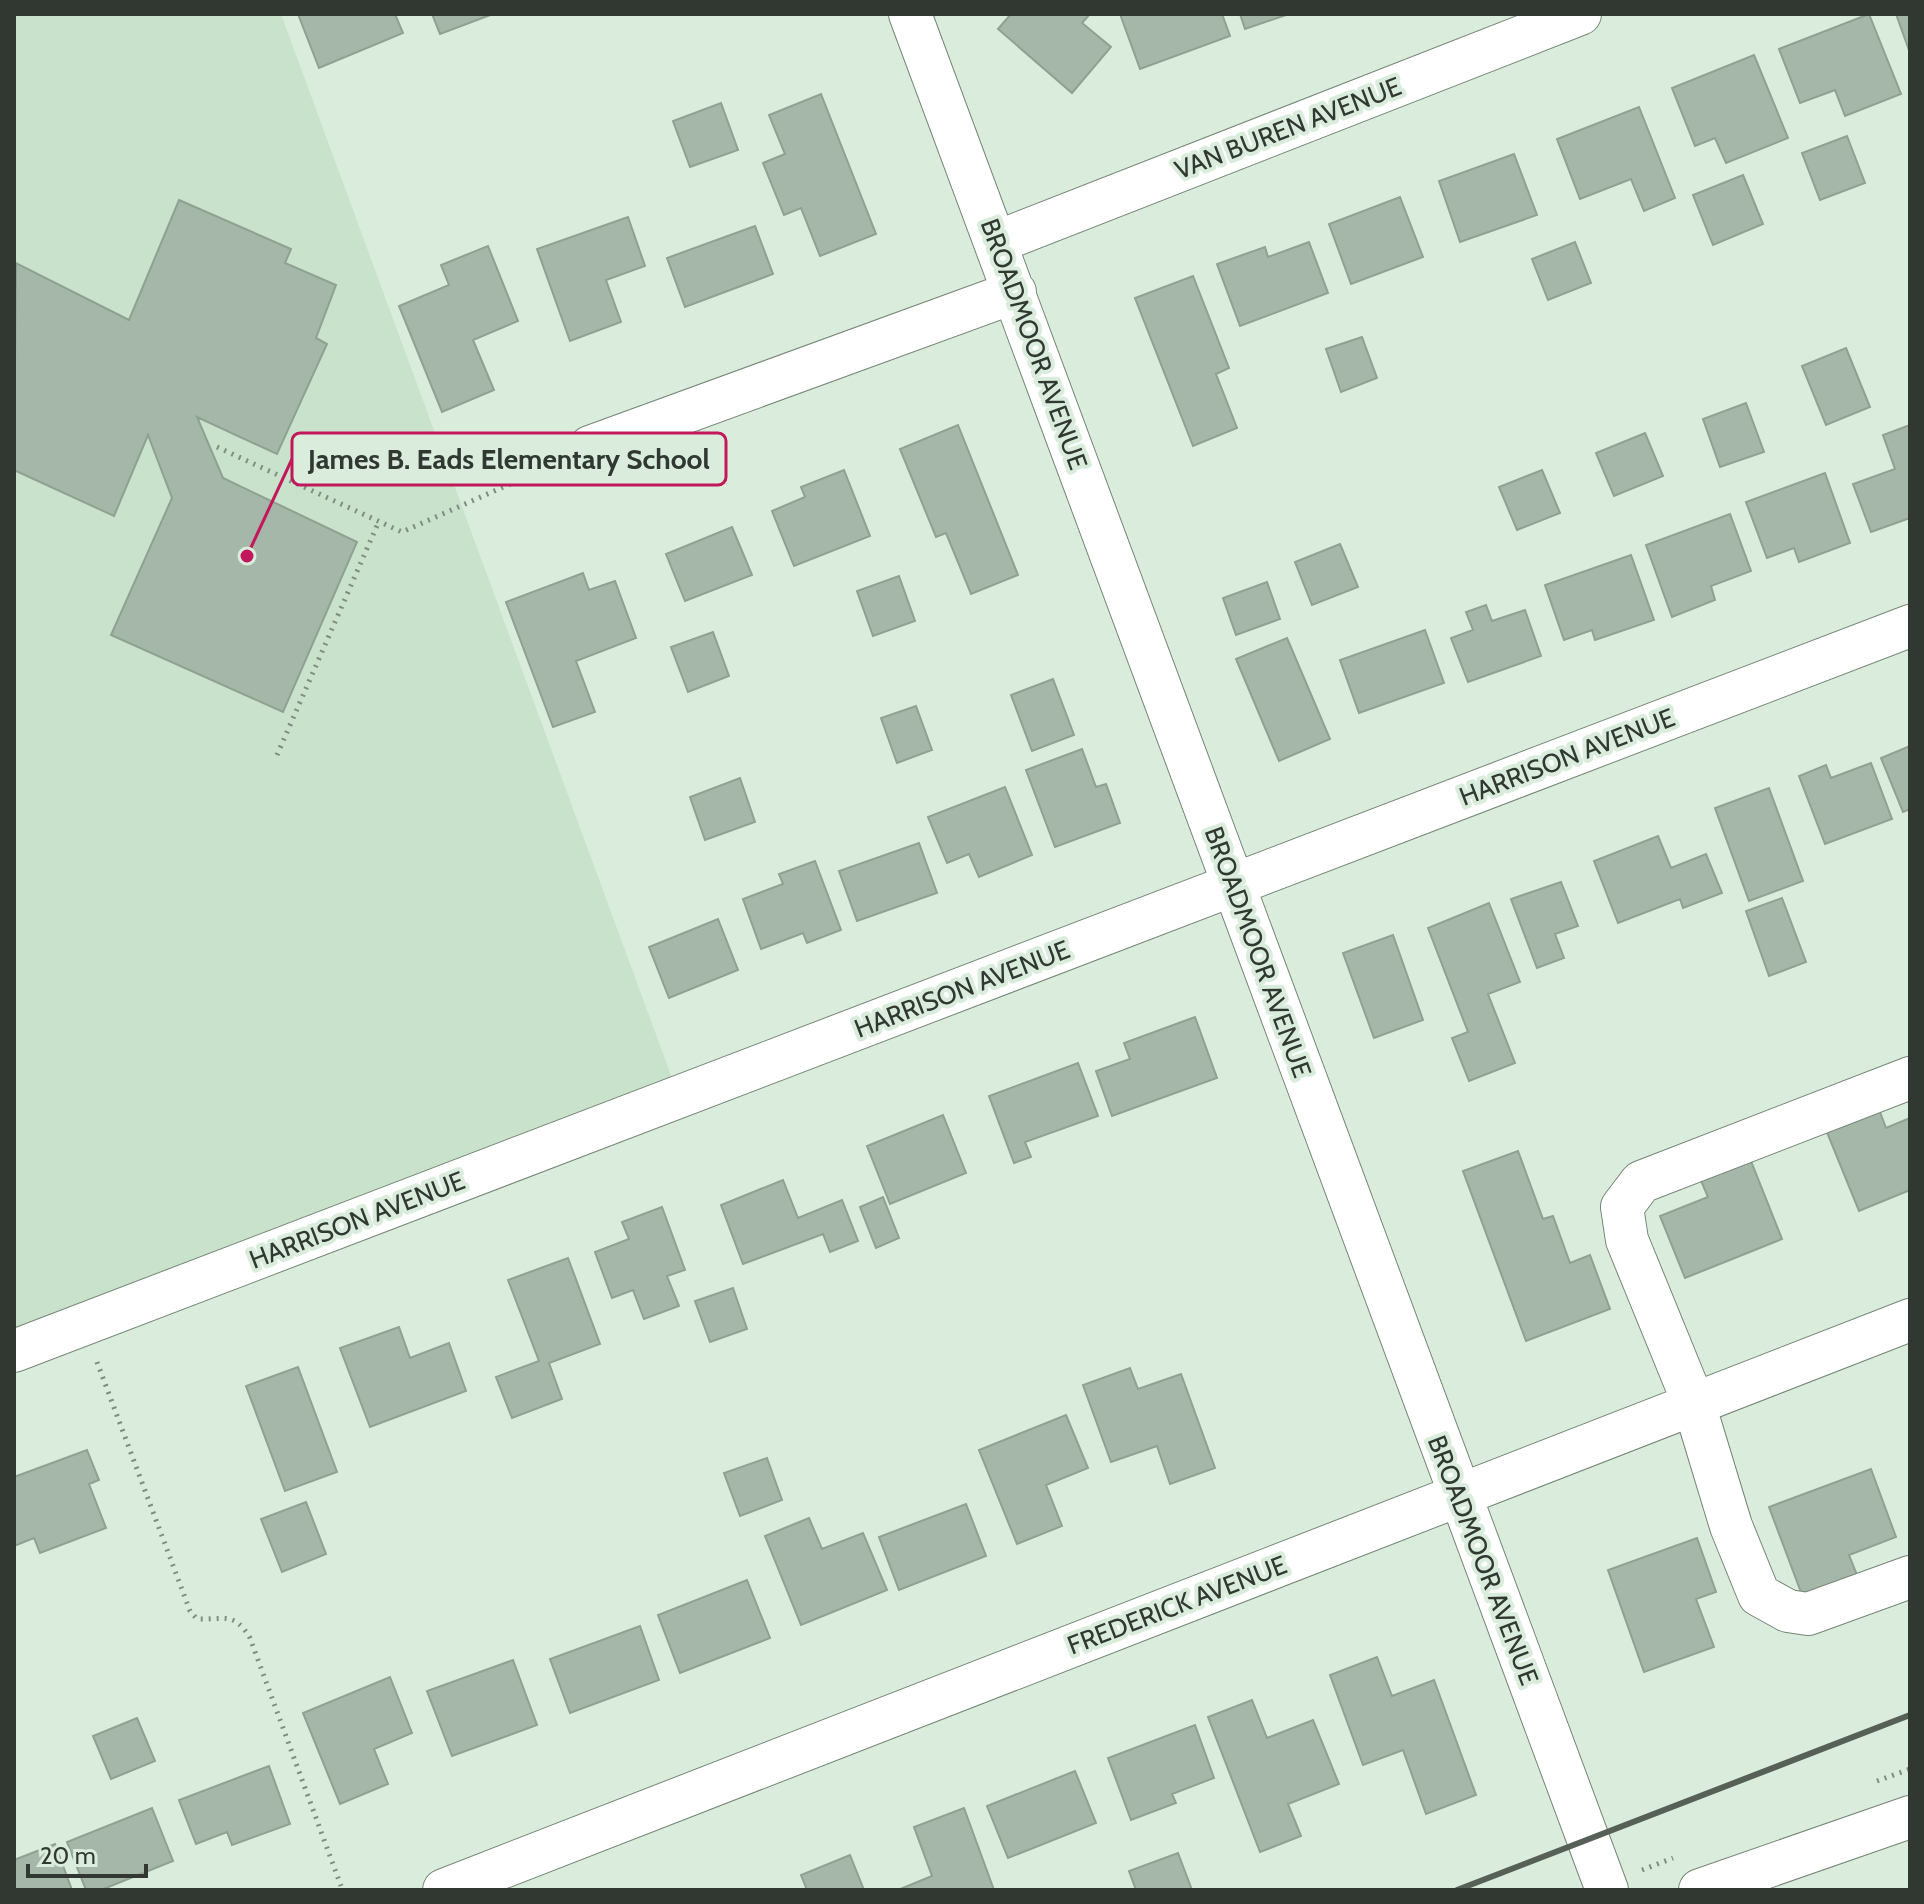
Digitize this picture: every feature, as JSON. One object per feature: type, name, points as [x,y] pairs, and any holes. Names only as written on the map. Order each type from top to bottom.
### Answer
[{"type":"street","name":"BROADMOOR AVENUE","points":[[910,14],[997,242],[1458,1496],[1607,1890]]},
{"type":"street","name":"VAN BUREN AVENUE","points":[[997,242],[1580,14]]},
{"type":"street","points":[[590,447],[1015,292]]},
{"type":"street","name":"HARRISON AVENUE","points":[[14,1351],[1910,626]]},
{"type":"street","points":[[1910,1078],[1641,1182],[1622,1207],[1627,1240],[1694,1404],[1731,1526],[1759,1595],[1770,1604],[1808,1614],[1910,1577]]},
{"type":"street","name":"FREDERICK AVENUE","points":[[444,1890],[1910,1320]]},
{"type":"street","points":[[1700,1890],[1906,1830]]},
{"type":"path","points":[[217,447],[402,532],[590,447]]},
{"type":"path","points":[[277,755],[379,521]]},
{"type":"path","points":[[96,1359],[190,1611],[197,1619],[229,1618],[240,1622],[250,1638],[341,1886]]},
{"type":"shaded area","points":[[14,14],[281,14],[679,1097],[14,1351]]},
{"type":"building","points":[[298,14],[395,14],[403,33],[319,68]]},
{"type":"building","points":[[432,14],[493,14],[440,34]]},
{"type":"building","points":[[1011,14],[1090,14],[1082,23],[1111,47],[1072,93],[998,29]]},
{"type":"building","points":[[1120,14],[1222,14],[1230,36],[1140,69]]},
{"type":"building","points":[[1240,14],[1289,14],[1245,29]]},
{"type":"building","points":[[1869,14],[1901,94],[1845,116],[1835,90],[1800,103],[1779,49]]},
{"type":"building","points":[[1896,14],[1910,14],[1910,53]]},
{"type":"building","points":[[1754,55],[1788,138],[1726,163],[1715,138],[1695,146],[1672,88]]},
{"type":"building","points":[[821,94],[876,234],[820,256],[801,208],[784,215],[763,163],[785,154],[769,115]]},
{"type":"building","points":[[721,103],[738,150],[690,167],[673,121]]},
{"type":"building","points":[[1639,107],[1675,198],[1644,211],[1631,179],[1580,199],[1557,139]]},
{"type":"building","points":[[1847,136],[1865,183],[1820,200],[1802,153]]},
{"type":"building","points":[[1514,154],[1537,215],[1460,242],[1439,181]]},
{"type":"building","points":[[1743,175],[1763,224],[1713,245],[1693,195]]},
{"type":"building","points":[[1400,197],[1423,257],[1351,284],[1329,224]]},
{"type":"building","points":[[179,200],[291,249],[285,263],[336,285],[316,338],[327,344],[277,454],[197,417],[223,478],[357,542],[283,712],[111,635],[172,498],[148,435],[114,516],[14,470],[16,263],[129,320]]},
{"type":"building","points":[[628,217],[645,266],[606,280],[621,322],[570,341],[537,249]]},
{"type":"building","points":[[755,226],[773,274],[685,307],[667,258]]},
{"type":"building","points":[[1309,242],[1328,293],[1240,326],[1217,264],[1265,247],[1268,257]]},
{"type":"building","points":[[1575,242],[1591,283],[1548,300],[1532,259]]},
{"type":"building","points":[[488,246],[518,321],[473,340],[494,390],[442,412],[399,306],[449,285],[441,265]]},
{"type":"building","points":[[1193,276],[1229,368],[1216,374],[1237,428],[1193,446],[1135,298]]},
{"type":"building","points":[[1362,337],[1377,378],[1341,392],[1326,349]]},
{"type":"building","points":[[1846,348],[1870,407],[1826,425],[1802,366]]},
{"type":"building","points":[[1746,403],[1764,452],[1720,467],[1703,419]]},
{"type":"building","points":[[958,425],[1018,575],[971,594],[946,533],[936,537],[900,449]]},
{"type":"building","points":[[1910,425],[1910,518],[1871,532],[1853,484],[1895,469],[1883,435]]},
{"type":"building","points":[[1645,433],[1663,476],[1614,496],[1596,453]]},
{"type":"building","points":[[844,470],[870,536],[794,566],[772,511],[805,497],[801,487]]},
{"type":"building","points":[[1542,470],[1560,513],[1517,530],[1499,487]]},
{"type":"building","points":[[1825,473],[1850,543],[1799,562],[1794,548],[1767,558],[1746,502]]},
{"type":"building","points":[[1730,514],[1751,571],[1711,586],[1715,600],[1672,617],[1646,545]]},
{"type":"building","points":[[732,527],[752,575],[685,601],[666,554]]},
{"type":"building","points":[[1340,544],[1358,587],[1312,605],[1295,562]]},
{"type":"building","points":[[1631,555],[1654,620],[1595,640],[1592,630],[1564,640],[1545,585]]},
{"type":"building","points":[[583,573],[589,590],[615,581],[636,638],[576,661],[595,712],[553,727],[506,602]]},
{"type":"building","points":[[899,576],[915,621],[873,636],[857,591]]},
{"type":"building","points":[[1267,582],[1280,619],[1236,635],[1223,598]]},
{"type":"building","points":[[1486,605],[1492,621],[1525,610],[1541,656],[1468,682],[1451,638],[1473,630],[1466,612]]},
{"type":"building","points":[[1425,630],[1444,683],[1359,713],[1340,660]]},
{"type":"building","points":[[713,632],[729,676],[688,692],[671,647]]},
{"type":"building","points":[[1287,638],[1330,739],[1279,761],[1236,659]]},
{"type":"building","points":[[1053,679],[1074,735],[1032,751],[1011,695]]},
{"type":"building","points":[[916,706],[932,750],[897,763],[881,718]]},
{"type":"building","points":[[1910,746],[1910,809],[1903,812],[1881,758]]},
{"type":"building","points":[[1082,749],[1096,787],[1106,784],[1120,823],[1055,847],[1026,770]]},
{"type":"building","points":[[1871,763],[1892,819],[1825,844],[1799,776],[1826,765],[1831,778]]},
{"type":"building","points":[[740,778],[755,822],[705,840],[690,797]]},
{"type":"building","points":[[1005,787],[1032,855],[979,877],[969,854],[947,863],[928,817]]},
{"type":"building","points":[[1769,788],[1803,881],[1749,901],[1715,808]]},
{"type":"building","points":[[1658,836],[1671,868],[1706,854],[1722,893],[1683,908],[1680,899],[1618,923],[1594,861]]},
{"type":"building","points":[[919,843],[937,893],[857,921],[839,871]]},
{"type":"building","points":[[815,861],[841,930],[807,943],[803,933],[761,949],[743,899],[783,884],[779,874]]},
{"type":"building","points":[[1561,882],[1578,926],[1555,934],[1564,958],[1537,968],[1511,899]]},
{"type":"building","points":[[1782,898],[1806,962],[1769,976],[1746,911]]},
{"type":"building","points":[[1489,903],[1520,982],[1488,994],[1515,1063],[1469,1081],[1452,1038],[1468,1032],[1428,928]]},
{"type":"building","points":[[718,919],[738,970],[669,998],[649,947]]},
{"type":"building","points":[[1393,935],[1423,1020],[1374,1038],[1343,953]]},
{"type":"building","points":[[1195,1017],[1217,1078],[1112,1116],[1096,1071],[1130,1059],[1124,1043]]},
{"type":"building","points":[[1078,1063],[1098,1116],[1025,1142],[1031,1157],[1014,1163],[989,1096]]},
{"type":"building","points":[[1877,1104],[1886,1128],[1910,1118],[1910,1190],[1859,1211],[1824,1125]]},
{"type":"building","points":[[943,1115],[966,1173],[890,1204],[867,1146]]},
{"type":"building","points":[[1518,1151],[1543,1219],[1553,1216],[1570,1263],[1590,1255],[1610,1309],[1526,1341],[1463,1171]]},
{"type":"building","points":[[1749,1156],[1782,1239],[1685,1278],[1660,1216],[1708,1197],[1699,1176]]},
{"type":"building","points":[[783,1180],[798,1218],[842,1200],[858,1241],[830,1252],[823,1234],[743,1264],[721,1205]]},
{"type":"building","points":[[883,1197],[899,1238],[876,1248],[860,1207]]},
{"type":"building","points":[[662,1207],[685,1270],[667,1276],[679,1306],[644,1319],[633,1290],[612,1298],[595,1252],[629,1239],[622,1222]]},
{"type":"building","points":[[568,1258],[600,1344],[549,1363],[562,1399],[512,1418],[496,1377],[539,1361],[508,1280]]},
{"type":"building","points":[[733,1288],[747,1329],[710,1342],[695,1301]]},
{"type":"building","points":[[399,1327],[410,1358],[449,1343],[466,1391],[370,1427],[340,1348]]},
{"type":"building","points":[[298,1367],[337,1472],[285,1491],[246,1386]]},
{"type":"building","points":[[1130,1368],[1138,1389],[1181,1374],[1215,1468],[1170,1484],[1157,1446],[1111,1462],[1083,1385]]},
{"type":"building","points":[[1066,1415],[1088,1468],[1046,1485],[1062,1526],[1017,1544],[979,1450]]},
{"type":"building","points":[[87,1450],[99,1480],[89,1484],[106,1528],[40,1553],[34,1538],[14,1546],[14,1477]]},
{"type":"building","points":[[767,1458],[782,1500],[740,1516],[724,1473]]},
{"type":"building","points":[[1871,1469],[1896,1537],[1849,1555],[1857,1575],[1802,1595],[1769,1507]]},
{"type":"building","points":[[306,1502],[326,1554],[282,1572],[261,1519]]},
{"type":"building","points":[[966,1504],[986,1556],[899,1590],[879,1537]]},
{"type":"building","points":[[809,1518],[822,1549],[863,1533],[887,1590],[801,1625],[765,1536]]},
{"type":"building","points":[[1697,1538],[1716,1592],[1696,1599],[1714,1647],[1644,1672],[1608,1570]]},
{"type":"building","points":[[747,1580],[770,1638],[680,1673],[658,1615]]},
{"type":"building","points":[[640,1626],[659,1680],[570,1713],[550,1659]]},
{"type":"building","points":[[1377,1657],[1392,1696],[1434,1680],[1476,1795],[1426,1814],[1403,1750],[1363,1765],[1330,1675]]},
{"type":"building","points":[[513,1660],[537,1725],[452,1756],[427,1691]]},
{"type":"building","points":[[390,1677],[412,1733],[374,1749],[388,1784],[340,1804],[303,1713]]},
{"type":"building","points":[[1252,1700],[1267,1738],[1313,1720],[1339,1784],[1288,1804],[1301,1836],[1260,1852],[1208,1717]]},
{"type":"building","points":[[137,1718],[155,1761],[111,1779],[93,1736]]},
{"type":"building","points":[[1195,1725],[1214,1778],[1172,1794],[1176,1803],[1131,1820],[1108,1758]]},
{"type":"building","points":[[269,1766],[290,1824],[232,1845],[227,1832],[196,1844],[179,1800]]},
{"type":"building","points":[[1075,1771],[1096,1823],[1008,1858],[987,1806]]},
{"type":"building","points":[[152,1808],[173,1861],[101,1890],[86,1890],[67,1842]]},
{"type":"building","points":[[964,1808],[994,1890],[898,1890],[932,1876],[914,1827]]},
{"type":"building","points":[[55,1844],[72,1890],[14,1890],[14,1860]]},
{"type":"building","points":[[1178,1853],[1192,1890],[1136,1890],[1129,1871]]},
{"type":"building","points":[[850,1855],[864,1890],[807,1890],[801,1875]]},
{"type":"railway","points":[[1457,1890],[1910,1715]]},
{"type":"place","name":"James B. Eads Elementary School","points":[[247,556]]}]
